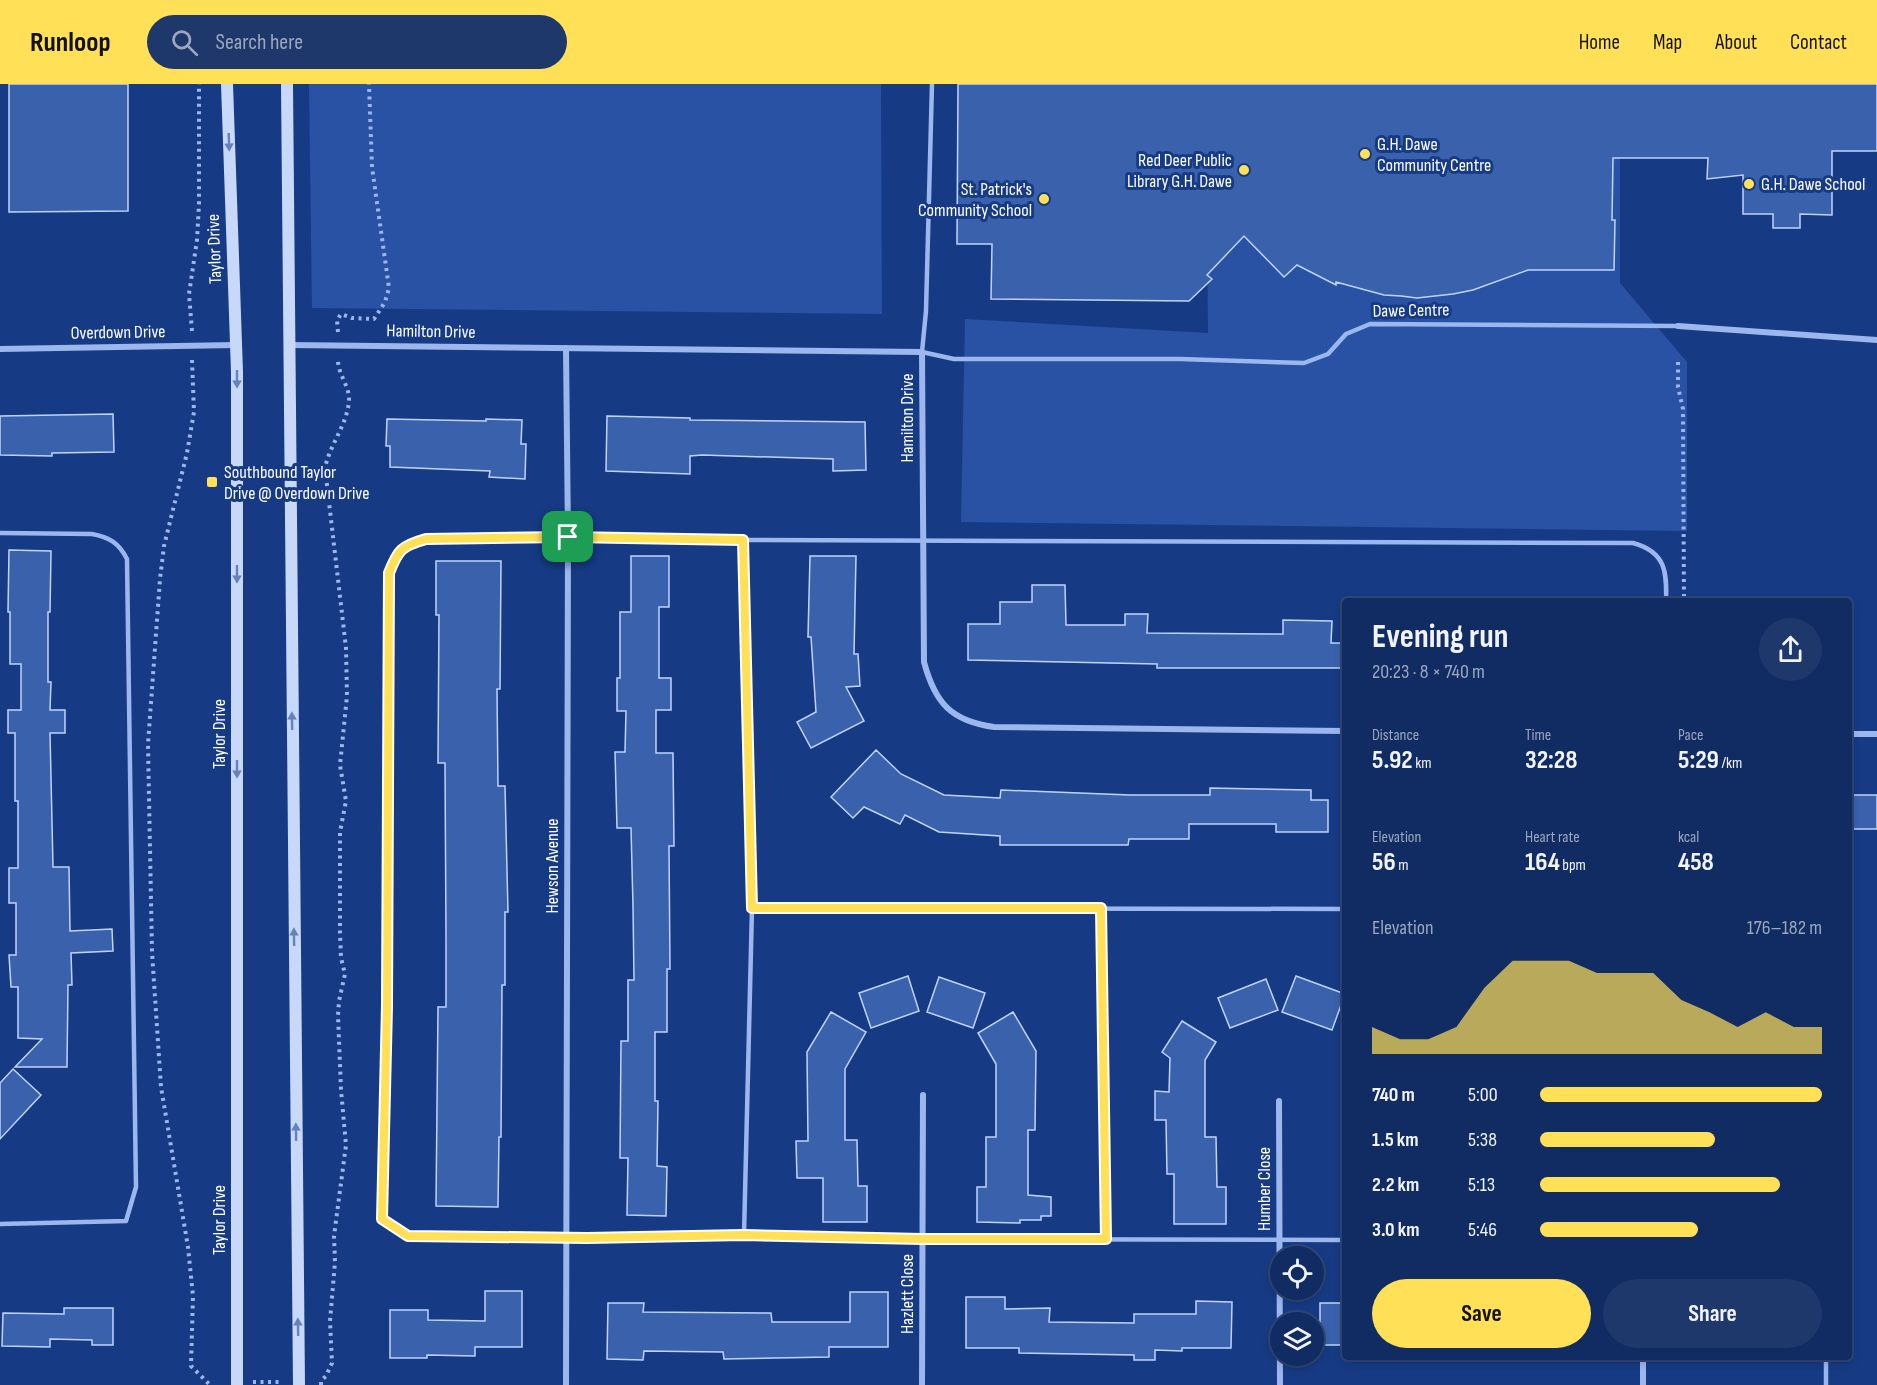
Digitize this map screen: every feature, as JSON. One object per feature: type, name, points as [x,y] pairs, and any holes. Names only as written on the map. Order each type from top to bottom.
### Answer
[{"type":"main road","name":"Taylor Drive","points":[[227,84],[236,345],[237,1384]]},
{"type":"main road","points":[[287,84],[299,1383]]},
{"type":"street","name":"Dawe Centre","points":[[1678,326],[1877,340]]},
{"type":"street","name":"Overdown Drive","points":[[0,349],[236,345]]},
{"type":"street","name":"Hamilton Drive","points":[[289,345],[922,352],[924,662],[933,692],[952,714],[965,721],[994,728],[1342,731]]},
{"type":"street","name":"Hewson Avenue","points":[[566,348],[568,537],[566,1385]]},
{"type":"street","points":[[1852,734],[1877,734]]},
{"type":"street","name":"Hazlett Close","points":[[922,1385],[923,1095]]},
{"type":"street","name":"Humber Close","points":[[1279,1101],[1280,1385]]},
{"type":"street","points":[[1643,1360],[1643,1385]]},
{"type":"lane","points":[[922,352],[926,311],[932,84]]},
{"type":"lane","name":"Dawe Centre","points":[[922,352],[954,359],[1180,359],[1304,363],[1328,354],[1347,334],[1370,324],[1678,326]]},
{"type":"lane","points":[[0,533],[92,534],[107,537],[122,548],[127,559],[136,1187],[126,1221],[0,1224]]},
{"type":"lane","points":[[1342,1240],[922,1239],[744,1235],[567,1238],[408,1236],[382,1219],[387,1006],[389,573],[396,554],[410,544],[426,539],[568,537],[743,540],[1633,543],[1644,546],[1661,558],[1665,572],[1666,598]]},
{"type":"lane","points":[[743,540],[752,908],[744,1235]]},
{"type":"lane","points":[[752,908],[1342,909]]},
{"type":"lane","points":[[1101,908],[1106,1239]]},
{"type":"lane","points":[[1826,1360],[1826,1385]]},
{"type":"path","points":[[192,346],[189,294],[197,240],[199,204],[199,84]]},
{"type":"path","points":[[338,320],[340,314],[352,318],[374,319],[385,302],[389,288],[372,167],[369,84]]},
{"type":"path","points":[[1677,362],[1677,387],[1683,409],[1684,598]]},
{"type":"path","points":[[192,373],[194,412],[160,579],[148,744],[152,952],[161,1087],[188,1247],[192,1286],[191,1366],[210,1384],[321,1383],[332,1363],[330,1321],[335,1262],[334,1236],[346,1145],[338,1015],[345,974],[341,950],[340,832],[346,801],[340,765],[347,675],[346,648],[325,468],[328,454],[346,418],[349,398],[345,382],[338,371]]},
{"type":"shaded area","points":[[309,84],[881,84],[882,314],[312,308]]},
{"type":"shaded area","points":[[1206,84],[1620,84],[1620,283],[1687,362],[1687,531],[961,522],[965,319],[1208,333]]},
{"type":"building","points":[[9,84],[128,84],[128,211],[9,212]]},
{"type":"building","points":[[958,84],[1877,84],[1877,151],[1832,151],[1832,215],[1800,214],[1800,228],[1773,228],[1773,214],[1743,214],[1743,175],[1707,179],[1708,158],[1613,158],[1614,270],[1528,270],[1473,290],[1453,294],[1417,298],[1384,295],[1336,282],[1336,285],[1297,265],[1284,277],[1244,236],[1207,275],[1212,279],[1189,301],[991,299],[992,244],[957,244]]},
{"type":"building","points":[[113,414],[114,452],[52,453],[52,456],[0,455],[0,416]]},
{"type":"building","points":[[607,416],[690,418],[690,420],[865,422],[866,470],[833,471],[833,459],[702,455],[690,456],[690,474],[606,471]]},
{"type":"building","points":[[387,419],[522,420],[521,444],[526,444],[525,479],[489,477],[490,471],[390,467],[390,446],[386,446]]},
{"type":"building","points":[[9,550],[51,551],[50,612],[48,612],[50,710],[65,710],[65,733],[50,733],[53,867],[69,867],[70,931],[112,929],[113,951],[71,953],[72,985],[68,985],[67,1067],[15,1067],[42,1039],[18,1038],[18,987],[11,987],[9,955],[16,955],[16,903],[9,903],[9,868],[18,868],[18,801],[15,801],[15,733],[8,733],[8,710],[21,710],[21,664],[10,664]]},
{"type":"building","points":[[631,556],[669,556],[669,607],[659,607],[659,678],[671,678],[671,710],[656,710],[656,753],[673,753],[674,846],[669,846],[670,969],[667,969],[667,1032],[655,1032],[655,1101],[658,1101],[657,1166],[667,1167],[666,1216],[627,1215],[628,1158],[620,1158],[621,1041],[628,1041],[628,980],[634,980],[631,828],[617,828],[615,752],[625,752],[626,711],[617,711],[617,678],[620,678],[620,612],[631,612]]},
{"type":"building","points":[[810,556],[856,556],[854,654],[858,654],[860,686],[846,687],[864,721],[811,748],[797,722],[816,712],[811,637],[808,637]]},
{"type":"building","points":[[436,561],[501,561],[500,689],[497,689],[498,786],[505,786],[508,912],[505,912],[505,985],[502,985],[498,1207],[436,1206],[438,1007],[446,1007],[446,938],[445,763],[438,763],[439,615],[436,615]]},
{"type":"building","points":[[1032,585],[1065,585],[1066,625],[1125,625],[1125,614],[1148,614],[1147,633],[1283,634],[1283,620],[1332,621],[1331,643],[1342,643],[1342,668],[1157,668],[1157,664],[968,660],[968,624],[1000,624],[1000,602],[1032,602]]},
{"type":"building","points":[[876,750],[901,774],[944,795],[1000,798],[1001,790],[1130,795],[1210,795],[1210,788],[1311,790],[1311,800],[1328,800],[1328,832],[1276,832],[1276,824],[1189,824],[1189,839],[1129,839],[1128,845],[1000,845],[1000,836],[939,832],[905,815],[900,824],[864,807],[853,818],[831,797]]},
{"type":"building","points":[[1852,795],[1877,795],[1877,829],[1852,829]]},
{"type":"building","points":[[908,976],[919,1011],[871,1028],[859,993]]},
{"type":"building","points":[[1296,976],[1342,993],[1342,1002],[1332,1030],[1282,1012]]},
{"type":"building","points":[[939,977],[985,993],[973,1028],[927,1012]]},
{"type":"building","points":[[1266,979],[1278,1010],[1230,1028],[1218,998]]},
{"type":"building","points":[[831,1012],[866,1032],[845,1069],[845,1140],[857,1140],[858,1186],[867,1186],[867,1222],[823,1222],[823,1178],[797,1178],[796,1141],[808,1141],[807,1052]]},
{"type":"building","points":[[1013,1012],[1036,1051],[1035,1130],[1028,1130],[1028,1195],[1051,1197],[1051,1216],[1041,1216],[1041,1220],[1020,1220],[1020,1223],[977,1222],[977,1187],[986,1187],[986,1137],[996,1137],[996,1064],[978,1033]]},
{"type":"building","points":[[1182,1021],[1216,1042],[1205,1060],[1205,1137],[1216,1137],[1217,1187],[1226,1187],[1226,1224],[1174,1224],[1174,1174],[1167,1174],[1166,1120],[1155,1120],[1155,1091],[1169,1092],[1170,1058],[1162,1052]]},
{"type":"building","points":[[13,1069],[41,1095],[0,1139],[0,1083]]},
{"type":"building","points":[[485,1291],[522,1291],[522,1347],[475,1347],[475,1356],[427,1355],[427,1358],[390,1358],[390,1310],[428,1310],[428,1320],[485,1321]]},
{"type":"building","points":[[850,1292],[888,1292],[888,1347],[829,1347],[829,1357],[724,1359],[723,1352],[644,1351],[643,1360],[607,1359],[608,1303],[644,1303],[643,1312],[771,1313],[772,1322],[850,1322]]},
{"type":"building","points":[[966,1297],[1005,1297],[1005,1309],[1050,1308],[1049,1322],[1134,1323],[1134,1314],[1196,1314],[1196,1301],[1232,1302],[1231,1348],[1155,1350],[1155,1360],[1134,1360],[1134,1355],[1019,1353],[1019,1348],[966,1348]]},
{"type":"building","points":[[1320,1303],[1342,1303],[1342,1345],[1324,1345],[1324,1312],[1320,1312]]},
{"type":"building","points":[[64,1308],[113,1308],[113,1345],[92,1345],[92,1340],[50,1339],[50,1347],[2,1346],[3,1313],[64,1314]]},
{"type":"place","name":"G.H. Dawe Community Centre","points":[[1365,154]]},
{"type":"place","name":"Red Deer Public Library G.H. Dawe","points":[[1244,170]]},
{"type":"place","name":"G.H. Dawe School","points":[[1749,184]]},
{"type":"place","name":"St. Patrick's Community School","points":[[1044,199]]},
{"type":"place","name":"Southbound Taylor Drive @ Overdown Drive","points":[[212,482]]},
{"type":"route","points":[[568,537],[743,540],[752,908],[1101,908],[1106,1239],[922,1239],[744,1235],[587,1238],[408,1236],[382,1219],[387,1006],[389,573],[396,554],[410,544],[426,539],[568,537]]}]
